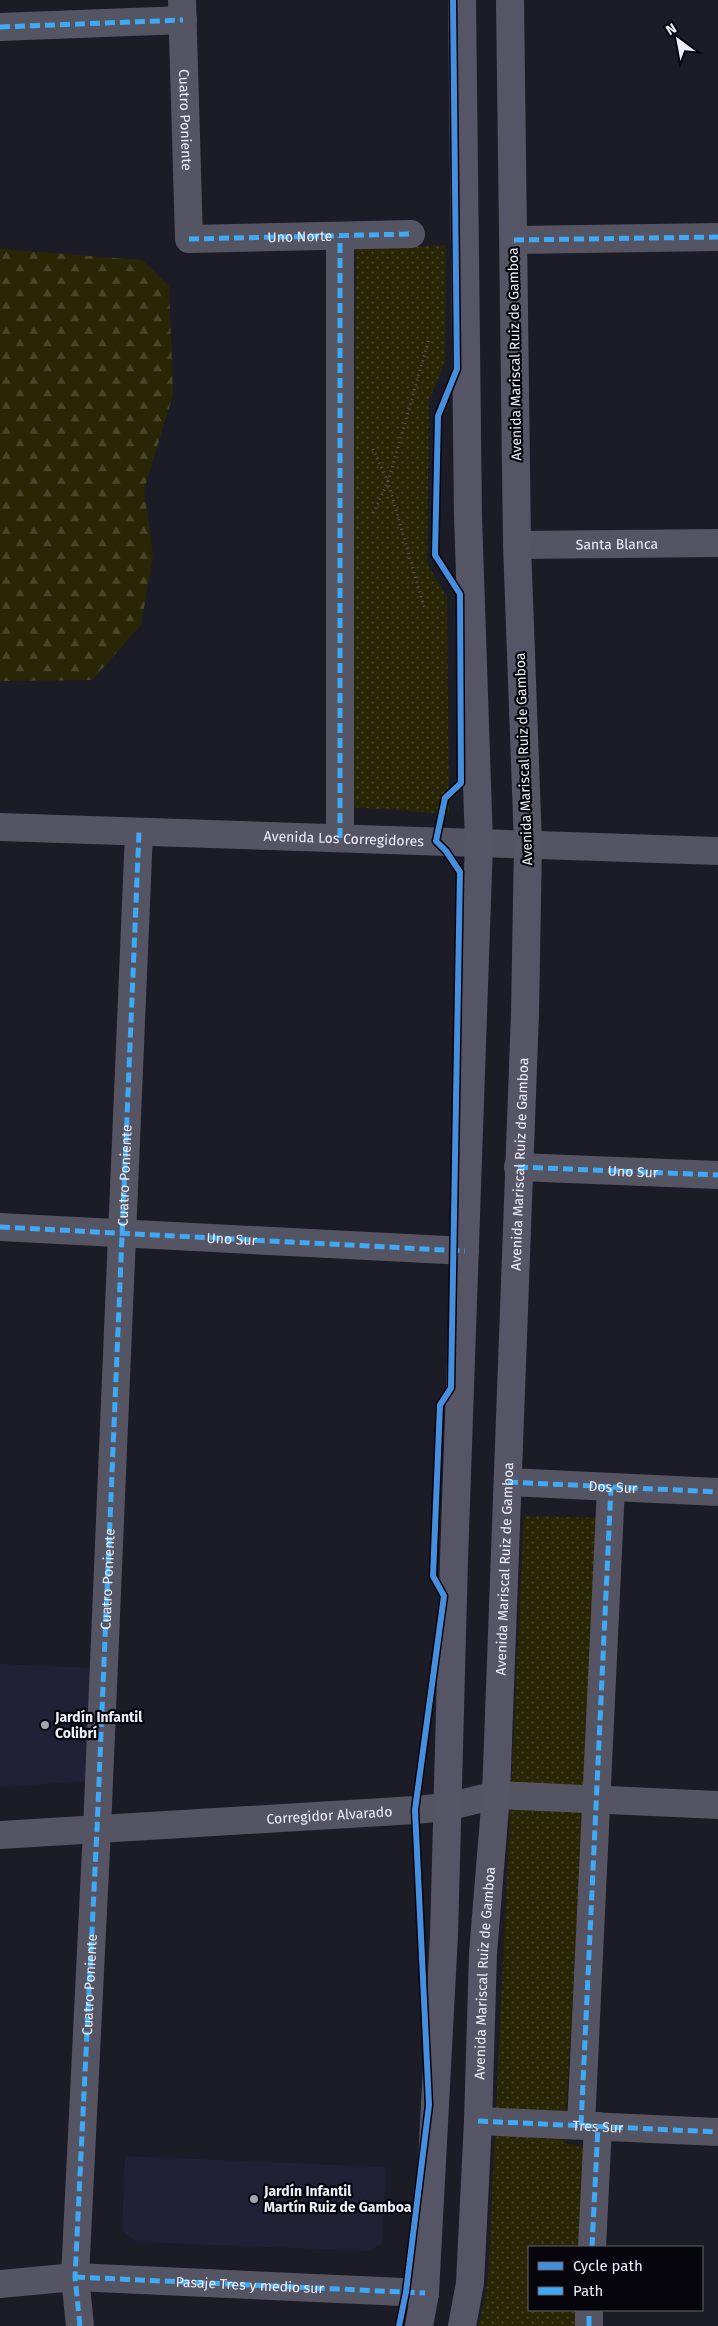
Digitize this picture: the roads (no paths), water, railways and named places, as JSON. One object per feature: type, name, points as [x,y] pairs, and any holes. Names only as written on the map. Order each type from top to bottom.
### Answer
[{"type":"main road","points":[[419,2326],[425,2293],[444,1935],[479,843],[468,516],[462,0]]},
{"type":"main road","name":"Avenida Mariscal Ruiz de Gamboa","points":[[462,2326],[470,2283],[478,2121],[483,1953],[496,1796],[525,1013],[528,844],[517,545],[510,0]]},
{"type":"street","points":[[0,26],[183,10]]},
{"type":"street","name":"Cuatro Poniente","points":[[183,10],[189,239]]},
{"type":"street","name":"Uno Norte","points":[[189,239],[411,234]]},
{"type":"street","points":[[340,237],[340,838]]},
{"type":"street","points":[[514,240],[718,237]]},
{"type":"street","name":"Santa Blanca","points":[[517,545],[718,543]]},
{"type":"street","name":"Avenida Los Corregidores","points":[[0,827],[718,851]]},
{"type":"street","name":"Cuatro Poniente","points":[[80,2326],[75,2277],[97,1829],[139,832]]},
{"type":"street","name":"Uno Sur","points":[[518,1167],[718,1175]]},
{"type":"street","name":"Uno Sur","points":[[0,1227],[465,1251]]},
{"type":"street","name":"Dos Sur","points":[[508,1482],[718,1492]]},
{"type":"street","points":[[592,2246],[589,2126],[596,1800],[611,1487]]},
{"type":"street","name":"Corregidor Alvarado","points":[[0,1835],[447,1807],[496,1796],[718,1805]]},
{"type":"street","name":"Tres Sur","points":[[478,2121],[718,2132]]},
{"type":"street","points":[[0,2284],[75,2277]]},
{"type":"street","name":"Pasaje Tres y medio sur","points":[[75,2277],[425,2293]]},
{"type":"street","points":[[589,2311],[589,2326]]},
{"type":"place","name":"Jardín Infantil Colibrí","points":[[45,1725]]},
{"type":"place","name":"Jardín Infantil Martín Ruiz de Gamboa","points":[[254,2199]]}]
